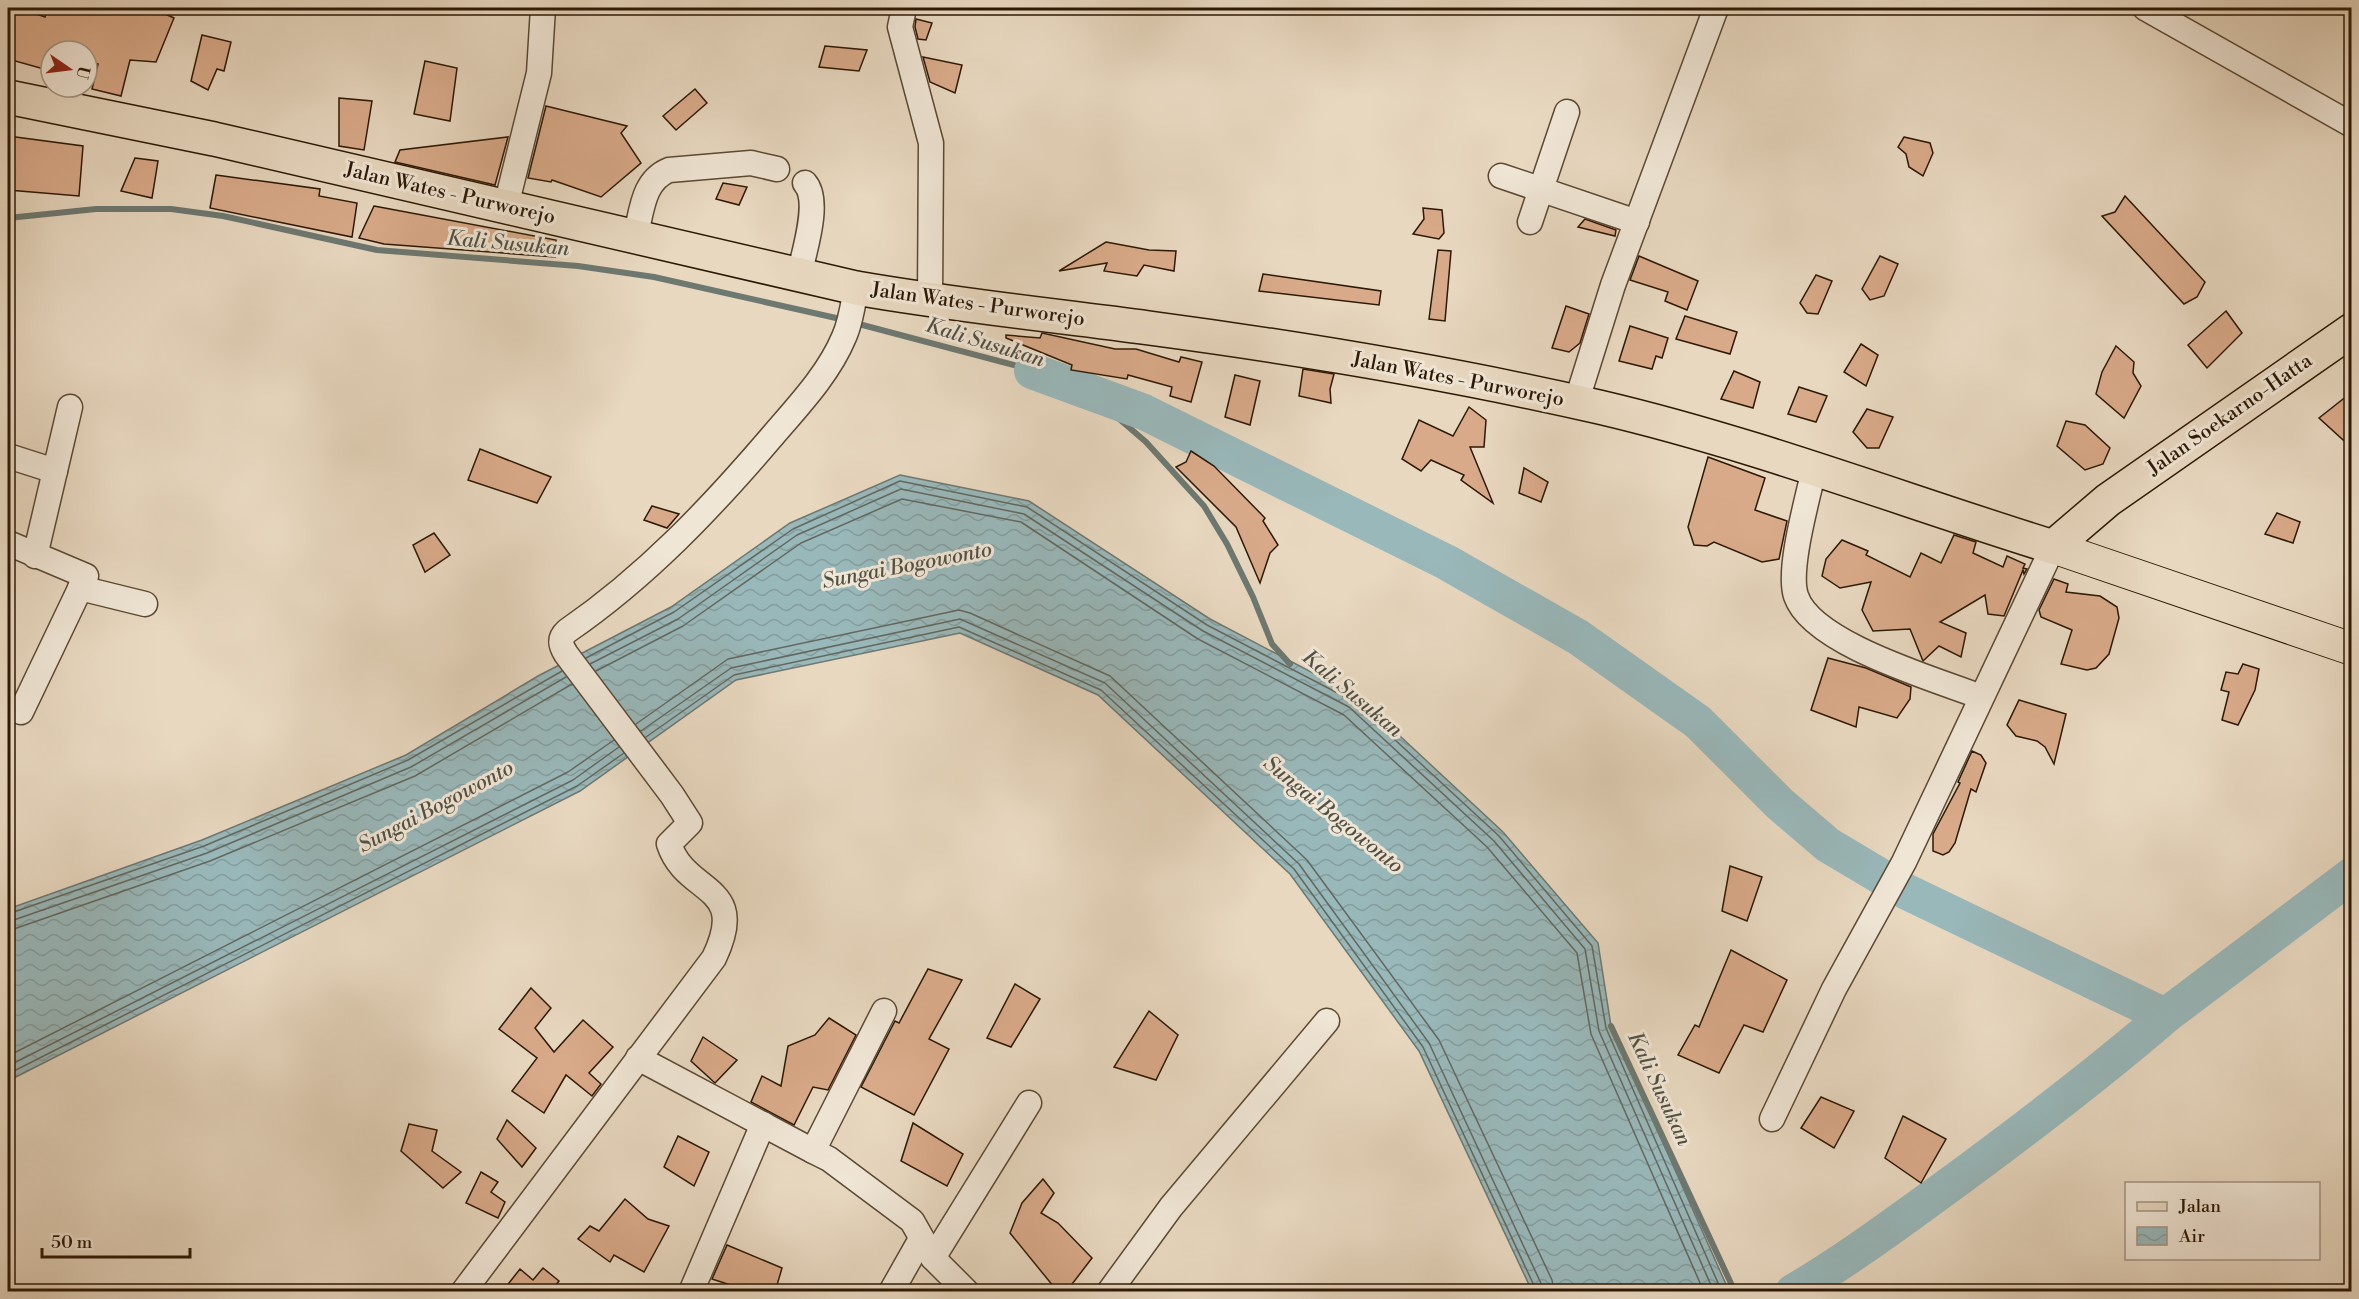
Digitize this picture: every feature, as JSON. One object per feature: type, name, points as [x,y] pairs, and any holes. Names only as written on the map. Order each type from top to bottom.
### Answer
[{"type":"highway","name":"Jalan Wates - Purworejo","points":[[8,97],[214,139],[799,274],[854,297],[930,301],[1152,328],[1321,354],[1576,403],[1708,437],[2053,547]]},
{"type":"highway","name":"Jalan Soekarno-Hatta","points":[[2053,547],[2108,500],[2352,330]]},
{"type":"main road","points":[[2053,547],[2352,649]]},
{"type":"street","points":[[506,206],[538,80],[543,8]]},
{"type":"street","points":[[904,8],[900,27],[931,143],[930,301]]},
{"type":"street","points":[[1576,403],[1636,222],[1716,8]]},
{"type":"street","points":[[2145,8],[2352,125]]},
{"type":"street","points":[[1530,222],[1567,112]]},
{"type":"street","points":[[635,238],[649,185],[658,174],[669,170],[750,163],[777,169]]},
{"type":"street","points":[[1501,176],[1636,222]]},
{"type":"street","points":[[799,274],[812,204],[810,189],[805,183]]},
{"type":"street","points":[[463,1292],[714,958],[724,938],[726,921],[721,902],[674,858],[669,844],[690,823],[672,795],[566,654],[561,644],[563,634],[611,601],[661,558],[750,462],[819,379],[845,336],[854,297]]},
{"type":"street","points":[[35,556],[70,406]]},
{"type":"street","points":[[8,456],[55,471]]},
{"type":"street","points":[[1814,469],[1796,554],[1795,595],[1804,613],[1846,644],[1981,697]]},
{"type":"street","points":[[8,706],[21,712],[86,576],[9,546]]},
{"type":"street","points":[[1772,1119],[1872,916],[1904,862],[2053,547]]},
{"type":"street","points":[[80,588],[145,604]]},
{"type":"street","points":[[813,1151],[884,1011]]},
{"type":"street","points":[[1109,1292],[1171,1207],[1327,1021]]},
{"type":"street","points":[[638,1058],[829,1159],[912,1221],[927,1248],[967,1292]]},
{"type":"street","points":[[891,1292],[927,1248],[1029,1103]]},
{"type":"street","points":[[691,1292],[763,1124]]},
{"type":"water","name":"Sungai Bogowonto","points":[[900,475],[1029,501],[1210,619],[1357,696],[1503,832],[1598,943],[1611,1026],[1729,1291],[1532,1291],[1419,1051],[1290,874],[1098,695],[960,633],[736,680],[580,791],[8,1081],[8,909],[202,840],[406,755],[538,676],[671,607],[790,523]]},
{"type":"building","points":[[12,8],[20,8],[45,17],[48,8],[152,8],[174,18],[156,62],[130,60],[121,96],[99,91],[99,39],[39,39],[39,68],[8,59]]},
{"type":"building","points":[[916,19],[932,23],[926,40],[918,39]]},
{"type":"building","points":[[202,35],[231,42],[224,71],[217,69],[208,90],[191,81]]},
{"type":"building","points":[[825,46],[867,50],[859,71],[819,67]]},
{"type":"building","points":[[923,57],[962,65],[955,93],[930,82]]},
{"type":"building","points":[[425,61],[457,68],[450,121],[414,114]]},
{"type":"building","points":[[695,89],[707,103],[676,130],[663,116]]},
{"type":"building","points":[[339,98],[372,101],[364,150],[339,146]]},
{"type":"building","points":[[546,106],[627,126],[621,133],[641,163],[601,197],[552,180],[551,182],[528,178]]},
{"type":"building","points":[[8,136],[83,146],[79,196],[8,190]]},
{"type":"building","points":[[508,137],[495,185],[395,162],[400,150]]},
{"type":"building","points":[[1904,137],[1930,143],[1933,153],[1923,176],[1909,167],[1906,154],[1898,147]]},
{"type":"building","points":[[135,158],[158,161],[152,198],[121,191]]},
{"type":"building","points":[[216,175],[320,189],[319,196],[357,203],[352,237],[210,208]]},
{"type":"building","points":[[723,183],[747,187],[739,205],[716,199]]},
{"type":"building","points":[[2125,196],[2205,282],[2197,297],[2184,304],[2102,216],[2115,212]]},
{"type":"building","points":[[374,206],[556,240],[555,257],[384,244],[359,238]]},
{"type":"building","points":[[1423,208],[1442,210],[1444,233],[1439,239],[1413,234],[1424,219]]},
{"type":"building","points":[[1585,219],[1616,230],[1615,236],[1578,227]]},
{"type":"building","points":[[1106,242],[1149,250],[1176,251],[1174,271],[1144,265],[1137,276],[1104,271],[1107,263],[1059,271]]},
{"type":"building","points":[[1438,250],[1451,251],[1445,321],[1429,319]]},
{"type":"building","points":[[1639,256],[1698,281],[1687,310],[1665,301],[1668,292],[1630,280]]},
{"type":"building","points":[[1880,256],[1898,264],[1884,296],[1870,300],[1862,289]]},
{"type":"building","points":[[1263,274],[1381,291],[1379,305],[1259,291]]},
{"type":"building","points":[[1816,275],[1832,281],[1818,314],[1807,313],[1800,303]]},
{"type":"building","points":[[1566,306],[1589,314],[1580,343],[1569,352],[1552,348]]},
{"type":"building","points":[[2226,311],[2242,333],[2207,368],[2188,345]]},
{"type":"building","points":[[1685,316],[1737,332],[1730,354],[1676,339]]},
{"type":"building","points":[[1630,326],[1668,338],[1662,358],[1656,356],[1652,369],[1619,361]]},
{"type":"building","points":[[1042,333],[1115,349],[1136,349],[1179,362],[1181,357],[1202,362],[1191,402],[1170,396],[1172,387],[1128,375],[1127,379],[1071,370],[1072,365],[1006,338],[1006,335],[1040,338]]},
{"type":"building","points":[[1861,344],[1878,355],[1866,386],[1844,372]]},
{"type":"building","points":[[2116,346],[2134,362],[2133,373],[2141,386],[2124,418],[2096,394],[2102,372]]},
{"type":"building","points":[[1303,369],[1334,374],[1330,389],[1331,403],[1299,396]]},
{"type":"building","points":[[1734,371],[1760,382],[1753,408],[1721,399]]},
{"type":"building","points":[[1235,375],[1260,381],[1250,425],[1225,417]]},
{"type":"building","points":[[1799,387],[1827,396],[1816,422],[1788,414]]},
{"type":"building","points":[[2352,392],[2352,448],[2319,418]]},
{"type":"building","points":[[1469,407],[1486,420],[1484,447],[1470,447],[1493,503],[1461,480],[1464,475],[1431,460],[1421,471],[1402,459],[1419,420],[1453,436]]},
{"type":"building","points":[[1867,409],[1893,417],[1879,448],[1867,448],[1853,432]]},
{"type":"building","points":[[2066,421],[2085,425],[2110,448],[2103,464],[2085,470],[2057,446]]},
{"type":"building","points":[[480,449],[551,477],[537,503],[468,480]]},
{"type":"building","points":[[1191,451],[1214,466],[1265,518],[1263,521],[1278,545],[1270,553],[1260,583],[1236,527],[1176,467],[1186,462]]},
{"type":"building","points":[[1708,457],[1765,478],[1755,510],[1787,521],[1779,559],[1762,562],[1714,542],[1707,546],[1694,545],[1688,527]]},
{"type":"building","points":[[1524,468],[1548,482],[1541,502],[1519,493]]},
{"type":"building","points":[[652,506],[679,514],[667,528],[644,520]]},
{"type":"building","points":[[2277,513],[2300,522],[2293,543],[2265,534]]},
{"type":"building","points":[[434,533],[450,555],[425,572],[413,545]]},
{"type":"building","points":[[1954,535],[1976,542],[1973,553],[2003,567],[2007,556],[2025,564],[2023,568],[2027,569],[2024,574],[2023,570],[2004,616],[1988,614],[1985,595],[1940,622],[1966,633],[1961,657],[1939,646],[1923,661],[1910,629],[1873,631],[1862,610],[1871,582],[1840,588],[1822,576],[1826,559],[1842,540],[1868,551],[1866,555],[1910,577],[1921,553],[1941,563]]},
{"type":"building","points":[[2054,579],[2068,584],[2066,592],[2100,596],[2117,607],[2119,618],[2109,654],[2096,668],[2087,670],[2061,664],[2072,630],[2041,617],[2039,610]]},
{"type":"building","points":[[1828,658],[1866,668],[1911,687],[1910,699],[1897,718],[1859,707],[1856,727],[1811,710]]},
{"type":"building","points":[[2243,664],[2259,669],[2255,690],[2238,725],[2222,720],[2229,692],[2221,690],[2226,672],[2238,674]]},
{"type":"building","points":[[2019,700],[2066,714],[2054,764],[2045,747],[2037,741],[2016,736],[2007,725]]},
{"type":"building","points":[[1972,751],[1981,755],[1986,763],[1976,792],[1971,789],[1955,843],[1949,852],[1943,855],[1933,851],[1933,834],[1960,783],[1958,782]]},
{"type":"building","points":[[1730,866],[1762,877],[1747,921],[1722,911]]},
{"type":"building","points":[[1731,950],[1787,980],[1763,1032],[1744,1025],[1719,1073],[1678,1055],[1695,1025],[1699,1027]]},
{"type":"building","points":[[928,969],[962,980],[929,1039],[949,1049],[914,1115],[861,1087],[895,1021],[899,1023]]},
{"type":"building","points":[[1015,984],[1040,999],[1011,1047],[987,1038]]},
{"type":"building","points":[[531,988],[551,1008],[535,1028],[554,1052],[583,1020],[613,1047],[589,1073],[601,1084],[592,1096],[566,1075],[544,1113],[512,1091],[537,1058],[499,1029]]},
{"type":"building","points":[[1149,1011],[1178,1035],[1156,1080],[1114,1067]]},
{"type":"building","points":[[829,1018],[856,1035],[828,1090],[813,1087],[794,1125],[751,1102],[762,1076],[781,1086],[788,1046],[815,1035]]},
{"type":"building","points":[[703,1037],[737,1060],[715,1083],[691,1061]]},
{"type":"building","points":[[1821,1097],[1854,1111],[1834,1148],[1801,1128]]},
{"type":"building","points":[[1903,1116],[1946,1139],[1921,1183],[1885,1158]]},
{"type":"building","points":[[507,1120],[536,1148],[522,1167],[497,1139]]},
{"type":"building","points":[[913,1123],[963,1154],[947,1186],[901,1161]]},
{"type":"building","points":[[409,1124],[437,1130],[432,1151],[461,1172],[443,1188],[401,1151]]},
{"type":"building","points":[[678,1136],[709,1152],[694,1186],[664,1167]]},
{"type":"building","points":[[481,1172],[498,1182],[491,1192],[505,1202],[498,1218],[466,1203]]},
{"type":"building","points":[[1043,1179],[1054,1193],[1041,1213],[1058,1223],[1092,1258],[1066,1292],[1058,1292],[1010,1233],[1022,1203]]},
{"type":"building","points":[[625,1199],[648,1219],[669,1226],[644,1272],[614,1255],[610,1262],[578,1239],[590,1226],[599,1231]]},
{"type":"building","points":[[727,1245],[782,1268],[775,1292],[752,1292],[712,1279]]},
{"type":"building","points":[[543,1268],[559,1281],[550,1292],[502,1292],[520,1269],[533,1280]]},
{"type":"waterway","name":"Kali Susukan","points":[[8,218],[96,209],[171,209],[223,216],[377,250],[578,266],[654,277],[845,320]]},
{"type":"waterway","name":"Kali Susukan","points":[[855,323],[1025,368],[1110,411],[1146,442],[1204,506],[1227,544],[1253,597],[1272,644],[1290,664]]},
{"type":"waterway","points":[[1032,371],[1144,412],[1446,562],[1578,637],[1698,722],[1780,804],[1828,845],[1907,892],[2165,1016],[2081,1085],[1966,1173],[1830,1269],[1793,1292]]},
{"type":"waterway","points":[[2165,1016],[2352,875]]},
{"type":"waterway","name":"Kali Susukan","points":[[1611,1026],[1735,1292]]}]
